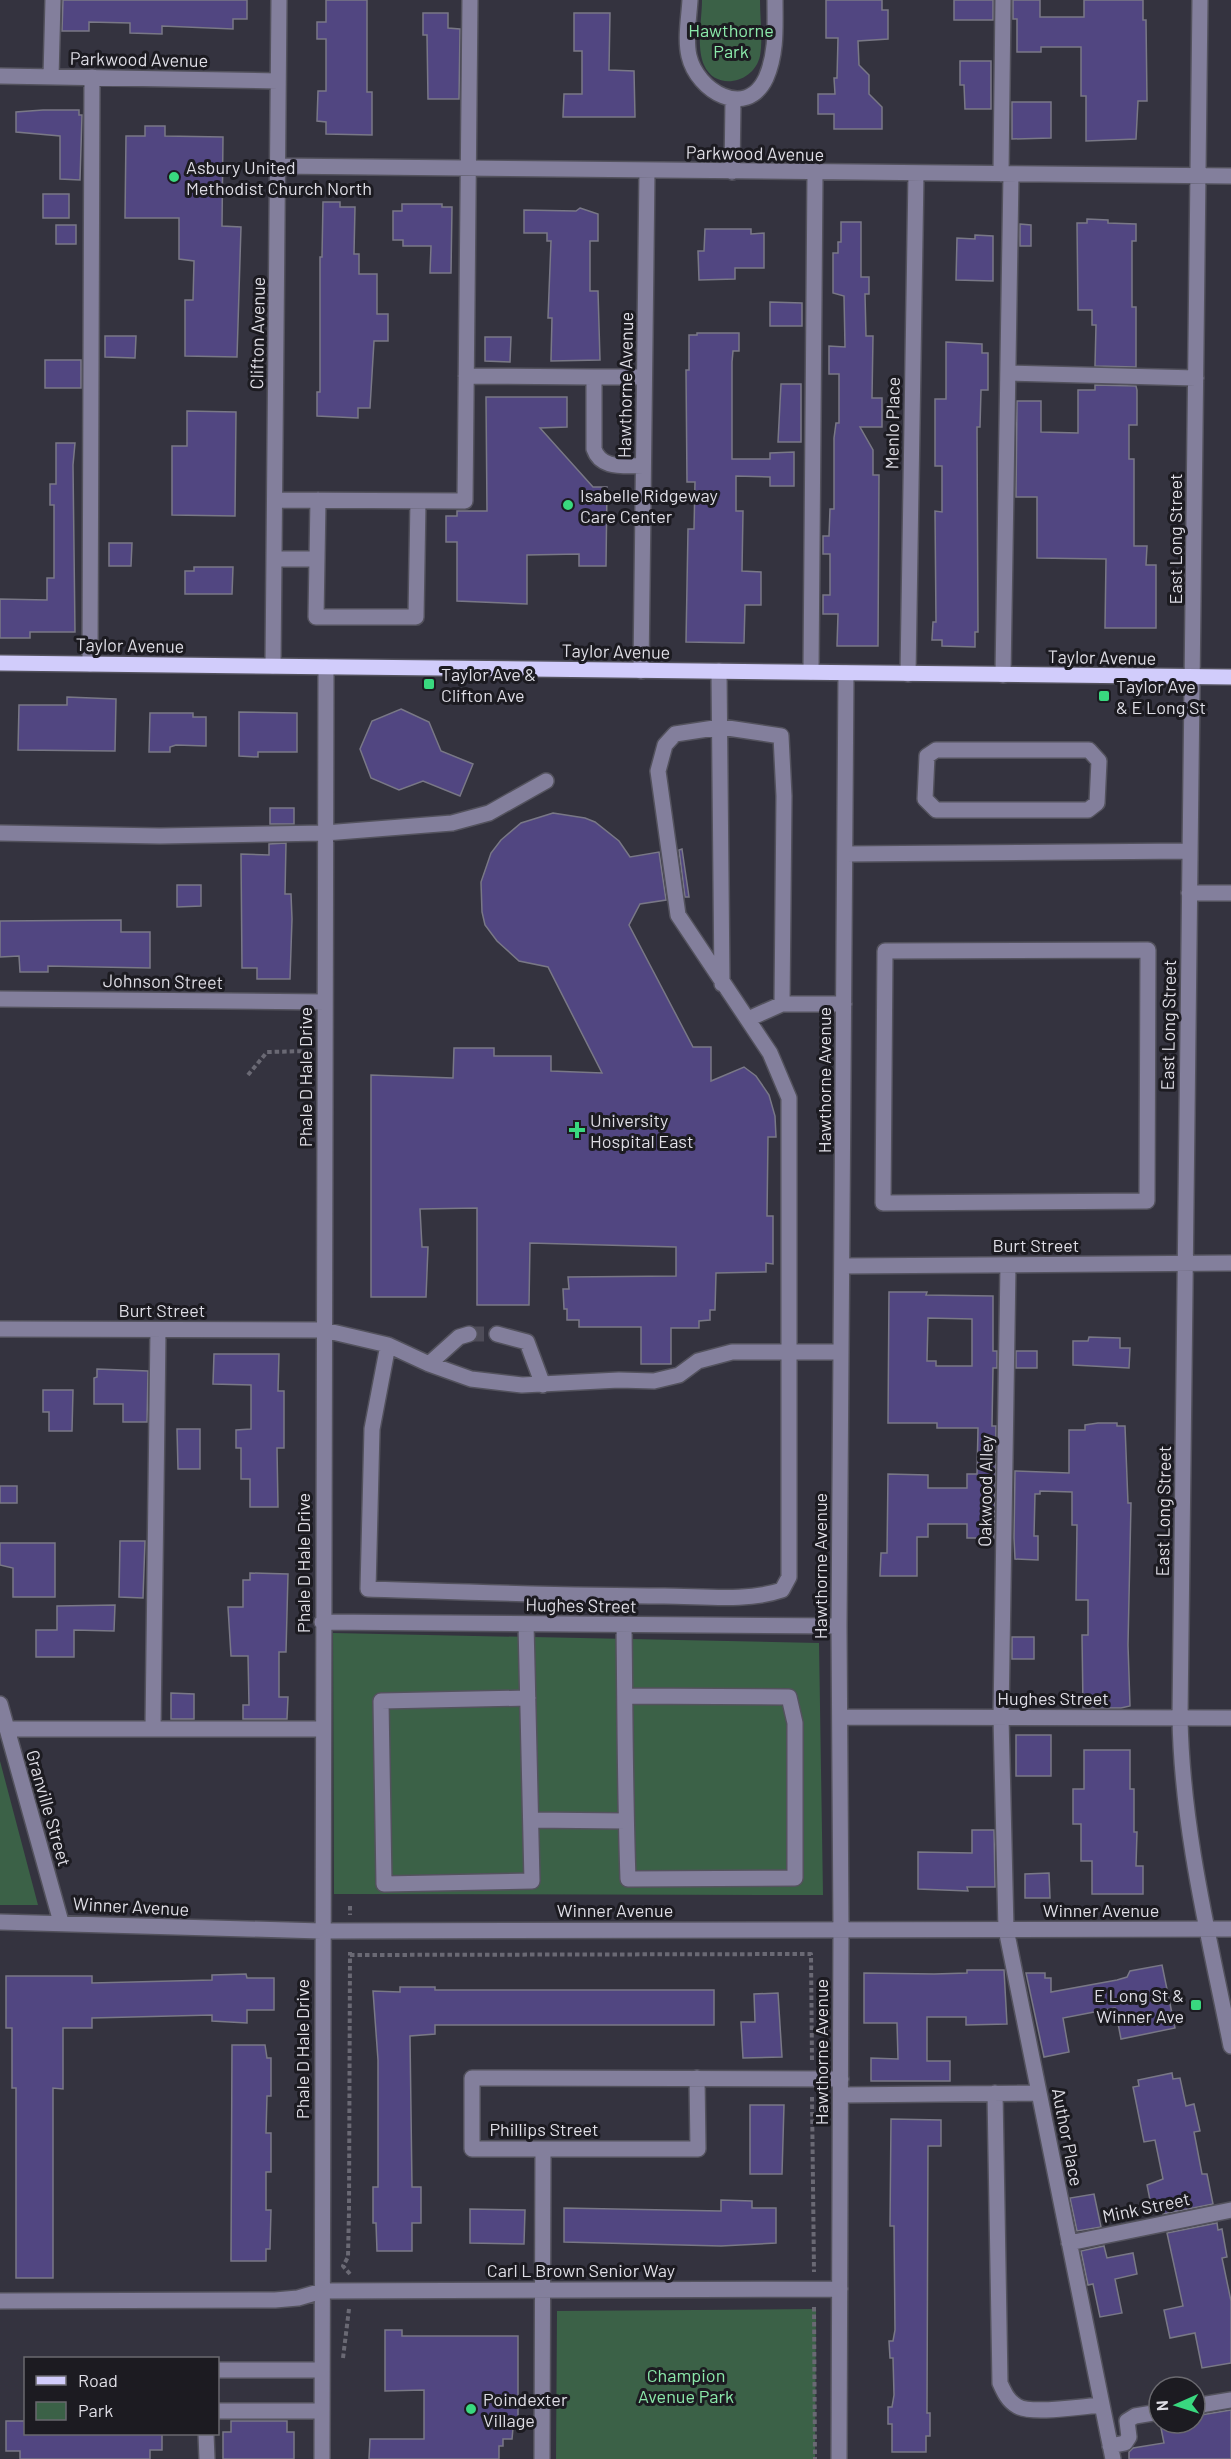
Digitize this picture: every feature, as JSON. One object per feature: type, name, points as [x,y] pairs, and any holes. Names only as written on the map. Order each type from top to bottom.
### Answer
[{"type":"main road","name":"Taylor Avenue","points":[[0,663],[1231,677]]},
{"type":"street","points":[[51,77],[53,0]]},
{"type":"street","name":"Clifton Avenue","points":[[273,666],[279,0]]},
{"type":"street","points":[[275,500],[465,501],[470,0]]},
{"type":"street","points":[[690,0],[689,55],[699,78],[714,94],[733,100],[750,94],[765,80],[774,52],[775,0]]},
{"type":"street","points":[[1003,0],[1008,373],[1003,675]]},
{"type":"street","name":"East Long Street","points":[[1200,0],[1194,677],[1189,851],[1180,1718],[1184,1802],[1231,2046]]},
{"type":"street","name":"Parkwood Avenue","points":[[0,76],[278,81]]},
{"type":"street","points":[[90,664],[92,78]]},
{"type":"street","points":[[732,172],[733,100]]},
{"type":"street","name":"Parkwood Avenue","points":[[278,166],[1231,176]]},
{"type":"street","name":"Hawthorne Avenue","points":[[641,670],[647,171]]},
{"type":"street","points":[[811,672],[814,173]]},
{"type":"street","name":"Menlo Place","points":[[908,674],[916,173]]},
{"type":"street","points":[[1008,373],[1196,378]]},
{"type":"street","points":[[466,376],[644,378]]},
{"type":"street","points":[[594,377],[594,449],[597,459],[604,464],[643,466]]},
{"type":"street","points":[[318,500],[315,617],[416,617],[418,501]]},
{"type":"street","points":[[274,559],[316,559]]},
{"type":"street","name":"Phale D Hale Drive","points":[[322,2459],[321,1931],[326,667]]},
{"type":"street","points":[[719,671],[722,984]]},
{"type":"street","name":"Hawthorne Avenue","points":[[839,2459],[841,1929],[839,1626],[846,673]]},
{"type":"street","points":[[388,1345],[372,1430],[368,1589],[564,1596],[726,1596],[770,1594],[782,1590],[789,1576],[789,1098],[770,1053],[678,915],[658,771],[665,745],[675,734],[721,728],[781,736],[784,796],[782,1004]]},
{"type":"street","points":[[936,750],[1089,750],[1099,761],[1098,803],[1088,810],[1010,811],[936,810],[925,799],[927,756],[936,750]]},
{"type":"street","points":[[0,833],[160,836],[325,833],[452,824],[489,813],[546,781]]},
{"type":"street","points":[[845,854],[1189,851]]},
{"type":"street","points":[[1189,893],[1231,893]]},
{"type":"street","points":[[1148,950],[1147,1201],[1014,1202],[884,1203],[885,951],[1148,950]]},
{"type":"street","name":"Johnson Street","points":[[0,999],[325,1002]]},
{"type":"street","points":[[748,1018],[782,1004],[844,1004]]},
{"type":"street","name":"Burt Street","points":[[842,1266],[1231,1263]]},
{"type":"street","name":"Oakwood Alley","points":[[1006,1929],[1001,1717],[1008,1265]]},
{"type":"street","name":"Burt Street","points":[[0,1329],[324,1330],[388,1345],[429,1365],[489,1383],[543,1385],[619,1380],[654,1381],[680,1375],[698,1361],[732,1352],[841,1352]]},
{"type":"street","points":[[153,1729],[158,1330]]},
{"type":"street","points":[[429,1365],[459,1337],[470,1334]]},
{"type":"street","points":[[496,1334],[527,1342],[543,1385]]},
{"type":"street","name":"Hughes Street","points":[[322,1622],[839,1626]]},
{"type":"street","points":[[526,1624],[528,1698],[531,1820],[532,1881],[384,1884],[381,1701],[528,1698]]},
{"type":"street","points":[[624,1625],[626,1821],[628,1879],[795,1878],[795,1723],[789,1697],[625,1696]]},
{"type":"street","name":"Granville Street","points":[[0,1704],[61,1922]]},
{"type":"street","name":"Hughes Street","points":[[840,1717],[1231,1718]]},
{"type":"street","points":[[7,1729],[322,1729]]},
{"type":"street","points":[[531,1820],[626,1821]]},
{"type":"street","name":"Winner Avenue","points":[[0,1922],[321,1931],[1231,1929]]},
{"type":"street","name":"Author Place","points":[[1006,1929],[1112,2452]]},
{"type":"street","name":"Phillips Street","points":[[697,2078],[698,2149],[472,2149],[471,2078],[697,2078],[841,2079]]},
{"type":"street","points":[[995,2093],[1000,2383],[1007,2397],[1018,2407],[1034,2409],[1102,2405]]},
{"type":"street","points":[[841,2095],[1039,2093]]},
{"type":"street","points":[[542,2459],[543,2149]]},
{"type":"street","name":"Mink Street","points":[[1069,2243],[1231,2210]]},
{"type":"street","name":"Carl L Brown Senior Way","points":[[0,2301],[275,2300],[298,2298],[322,2291],[840,2289]]},
{"type":"street","points":[[219,2370],[322,2370]]},
{"type":"street","points":[[1207,2404],[1231,2400]]},
{"type":"street","points":[[219,2410],[322,2411]]},
{"type":"street","points":[[1112,2452],[1125,2443],[1129,2437],[1127,2421],[1135,2416],[1147,2414]]},
{"type":"street","points":[[206,2435],[207,2459]]},
{"type":"path","points":[[248,1075],[267,1052],[324,1051]]},
{"type":"path","points":[[350,1906],[349,2211],[348,2257],[343,2266],[350,2273]]},
{"type":"path","points":[[343,2360],[349,2315],[348,2299]]},
{"type":"green space","name":"Hawthorne Park","points":[[702,0],[760,0],[760,56],[750,73],[743,78],[734,81],[717,79],[704,65],[700,42]]},
{"type":"green space","points":[[333,1633],[819,1643],[823,1895],[334,1894]]},
{"type":"green space","points":[[0,1761],[38,1905],[0,1905]]},
{"type":"green space","name":"Champion Avenue Park","points":[[816,2309],[815,2459],[556,2459],[557,2311]]},
{"type":"building","points":[[63,0],[247,0],[247,19],[233,19],[233,29],[162,26],[162,34],[130,33],[130,23],[89,22],[89,31],[62,31]]},
{"type":"building","points":[[326,0],[367,0],[367,92],[372,92],[372,135],[326,134],[326,122],[317,121],[318,91],[326,91],[326,39],[317,39],[317,22],[326,22]]},
{"type":"building","points":[[826,0],[882,0],[882,10],[888,10],[888,39],[858,41],[859,65],[869,75],[869,94],[882,107],[882,129],[834,129],[834,114],[818,114],[818,94],[835,94],[834,78],[837,78],[838,38],[826,38]]},
{"type":"building","points":[[954,0],[993,0],[993,20],[954,20]]},
{"type":"building","points":[[1013,0],[1040,0],[1040,17],[1084,17],[1084,0],[1143,0],[1143,20],[1146,20],[1147,101],[1138,101],[1136,139],[1086,141],[1086,96],[1081,96],[1081,47],[1041,47],[1041,52],[1017,52],[1017,19],[1013,19]]},
{"type":"building","points":[[423,13],[448,13],[448,28],[460,29],[459,99],[428,99],[427,35],[423,35]]},
{"type":"building","points":[[574,13],[610,13],[609,70],[634,71],[635,117],[563,117],[564,94],[582,94],[582,51],[574,51]]},
{"type":"building","points":[[960,61],[991,61],[991,109],[965,109],[964,85],[960,85]]},
{"type":"building","points":[[1012,102],[1051,102],[1051,138],[1012,139]]},
{"type":"building","points":[[79,110],[79,115],[82,115],[80,180],[60,179],[60,136],[16,132],[16,112]]},
{"type":"building","points":[[145,126],[165,126],[165,136],[223,137],[222,226],[241,227],[237,357],[185,356],[185,300],[193,300],[194,261],[179,259],[179,218],[125,218],[126,136],[145,136]]},
{"type":"building","points":[[43,194],[69,194],[69,218],[43,218]]},
{"type":"building","points":[[323,202],[340,202],[340,207],[355,207],[354,254],[359,254],[359,274],[377,274],[377,314],[388,314],[388,341],[374,341],[370,408],[358,408],[358,418],[317,416],[317,392],[320,392],[320,257],[322,257]]},
{"type":"building","points":[[402,204],[442,204],[442,207],[452,207],[451,273],[430,273],[431,246],[403,246],[403,240],[393,240],[393,211],[402,211]]},
{"type":"building","points":[[580,208],[598,214],[598,241],[590,241],[590,291],[598,291],[600,360],[551,361],[552,318],[548,318],[551,241],[547,241],[547,233],[524,233],[524,210],[576,211]]},
{"type":"building","points":[[1087,219],[1108,220],[1108,223],[1136,224],[1136,241],[1132,241],[1132,307],[1136,307],[1136,367],[1095,366],[1096,325],[1092,325],[1092,310],[1078,310],[1077,223],[1087,223]]},
{"type":"building","points":[[841,222],[861,222],[861,277],[869,277],[869,294],[865,294],[866,336],[873,336],[872,398],[882,398],[882,427],[860,427],[873,450],[873,475],[879,475],[878,646],[837,646],[838,614],[823,614],[823,595],[830,595],[830,554],[823,554],[823,536],[829,536],[830,509],[834,509],[834,438],[836,423],[839,423],[839,374],[829,374],[829,346],[845,347],[844,296],[833,293],[833,253],[838,253],[838,242],[841,242]]},
{"type":"building","points":[[1020,224],[1031,225],[1031,246],[1020,246]]},
{"type":"building","points":[[56,225],[76,225],[76,244],[56,244]]},
{"type":"building","points":[[705,229],[751,229],[751,234],[764,233],[764,268],[735,268],[735,279],[699,280],[698,251],[704,251]]},
{"type":"building","points":[[975,235],[993,236],[993,281],[956,280],[957,238],[975,239]]},
{"type":"building","points":[[770,302],[802,303],[802,326],[770,326]]},
{"type":"building","points":[[697,333],[739,333],[739,351],[733,351],[732,362],[732,459],[770,459],[770,453],[794,452],[794,486],[770,486],[770,477],[736,476],[736,511],[743,511],[742,571],[761,572],[761,605],[745,605],[744,643],[686,642],[688,529],[694,529],[695,482],[687,482],[686,370],[689,370],[689,335],[697,335]]},
{"type":"building","points":[[105,336],[136,336],[135,358],[105,357]]},
{"type":"building","points":[[485,337],[511,337],[510,362],[485,361]]},
{"type":"building","points":[[946,342],[982,344],[982,353],[988,353],[988,390],[981,390],[980,427],[977,427],[978,632],[975,632],[975,647],[942,646],[942,640],[932,640],[933,622],[936,622],[935,511],[942,512],[942,466],[935,466],[935,399],[946,399]]},
{"type":"building","points":[[45,360],[81,360],[81,388],[45,388]]},
{"type":"building","points":[[781,384],[801,384],[801,442],[778,442]]},
{"type":"building","points":[[1095,385],[1136,386],[1137,425],[1129,425],[1129,459],[1134,459],[1134,546],[1147,546],[1146,565],[1156,565],[1156,628],[1105,628],[1106,559],[1037,558],[1037,497],[1016,497],[1017,401],[1041,401],[1041,432],[1078,433],[1078,390],[1095,390]]},
{"type":"building","name":"Isabelle Ridgeway Care Center","points":[[486,397],[567,397],[567,427],[540,428],[593,487],[607,487],[606,566],[579,566],[579,554],[527,555],[527,604],[457,601],[457,542],[446,542],[446,516],[457,516],[457,511],[487,511]]},
{"type":"building","points":[[187,411],[236,412],[235,516],[172,515],[172,446],[187,446]]},
{"type":"building","points":[[56,443],[75,443],[73,465],[75,632],[30,632],[30,638],[0,638],[0,599],[47,600],[47,578],[54,578],[54,505],[50,505],[50,484],[56,484]]},
{"type":"building","points":[[109,543],[132,543],[131,566],[109,566]]},
{"type":"building","points":[[194,567],[233,567],[232,594],[185,594],[185,571],[194,571]]},
{"type":"building","points":[[67,697],[116,699],[115,751],[18,750],[19,705],[67,705]]},
{"type":"building","points":[[401,709],[429,722],[441,751],[473,764],[460,796],[423,781],[399,790],[371,778],[360,749],[372,721]]},
{"type":"building","points":[[239,712],[297,713],[297,752],[258,752],[258,757],[239,756]]},
{"type":"building","points":[[150,713],[193,713],[193,717],[206,717],[206,746],[176,745],[170,747],[170,752],[149,752]]},
{"type":"building","points":[[270,808],[294,808],[294,824],[270,824]]},
{"type":"building","points":[[553,813],[585,818],[595,822],[619,841],[630,857],[659,852],[666,900],[640,904],[629,925],[693,1047],[711,1047],[711,1081],[744,1067],[756,1076],[769,1095],[775,1116],[776,1137],[768,1137],[767,1216],[773,1216],[773,1264],[766,1263],[766,1272],[716,1273],[715,1310],[710,1310],[710,1320],[699,1321],[699,1328],[671,1328],[671,1364],[641,1364],[641,1327],[579,1327],[579,1320],[567,1320],[563,1289],[569,1289],[568,1277],[676,1276],[676,1247],[530,1243],[529,1305],[477,1305],[477,1208],[420,1209],[422,1247],[428,1247],[426,1297],[371,1297],[371,1075],[453,1078],[454,1048],[494,1048],[494,1056],[551,1056],[551,1071],[602,1073],[548,967],[519,961],[497,941],[485,925],[482,912],[481,882],[491,853],[501,840],[521,823]]},
{"type":"building","points":[[286,843],[285,894],[291,894],[292,919],[290,979],[257,979],[257,968],[242,968],[241,854],[269,855],[269,844]]},
{"type":"building","points":[[682,849],[689,897],[685,897],[679,850]]},
{"type":"building","points":[[177,885],[201,885],[201,906],[177,907]]},
{"type":"building","points":[[121,920],[121,932],[150,932],[150,968],[48,966],[48,972],[20,972],[19,956],[0,957],[0,921]]},
{"type":"building","points":[[889,1292],[993,1296],[993,1351],[997,1351],[997,1368],[993,1368],[992,1426],[996,1426],[994,1538],[967,1538],[967,1524],[928,1524],[928,1537],[917,1537],[917,1576],[880,1576],[881,1553],[887,1553],[888,1474],[928,1475],[928,1488],[967,1488],[967,1474],[977,1474],[978,1428],[937,1428],[937,1423],[888,1423]],"holes":[[[928,1318],[972,1319],[972,1366],[936,1366],[936,1361],[927,1361]]]},
{"type":"building","points":[[1089,1337],[1120,1338],[1120,1348],[1130,1348],[1129,1368],[1073,1365],[1073,1341],[1088,1341]]},
{"type":"building","points":[[1016,1351],[1037,1351],[1037,1368],[1016,1368]]},
{"type":"building","points":[[214,1354],[279,1354],[278,1391],[284,1391],[284,1448],[277,1448],[278,1507],[250,1507],[250,1479],[241,1479],[241,1448],[236,1448],[236,1430],[251,1429],[251,1385],[213,1384]]},
{"type":"building","points":[[97,1369],[148,1371],[147,1422],[123,1422],[123,1404],[94,1404],[94,1378],[97,1377]]},
{"type":"building","points":[[43,1390],[73,1390],[72,1431],[49,1431],[49,1412],[43,1412]]},
{"type":"building","points":[[1117,1423],[1117,1426],[1125,1426],[1128,1503],[1131,1503],[1128,1645],[1130,1706],[1121,1708],[1083,1708],[1082,1635],[1088,1635],[1088,1600],[1076,1600],[1077,1525],[1072,1525],[1072,1492],[1040,1491],[1040,1494],[1035,1494],[1034,1536],[1038,1536],[1038,1560],[1015,1559],[1015,1471],[1069,1473],[1069,1430],[1085,1430],[1085,1425]]},
{"type":"building","points":[[177,1429],[200,1429],[200,1469],[178,1469]]},
{"type":"building","points":[[0,1486],[17,1486],[17,1503],[0,1503]]},
{"type":"building","points":[[120,1541],[145,1541],[143,1598],[119,1597]]},
{"type":"building","points":[[0,1543],[55,1543],[55,1597],[13,1597],[13,1568],[0,1565]]},
{"type":"building","points":[[250,1573],[288,1574],[286,1652],[279,1652],[279,1697],[288,1697],[287,1719],[243,1719],[243,1705],[249,1705],[248,1656],[231,1656],[228,1607],[243,1607],[243,1580],[250,1580]]},
{"type":"building","points":[[115,1605],[114,1631],[74,1630],[74,1657],[36,1657],[36,1630],[57,1630],[57,1606]]},
{"type":"building","points":[[1012,1637],[1034,1637],[1034,1659],[1012,1659]]},
{"type":"building","points":[[171,1693],[194,1694],[194,1719],[171,1719]]},
{"type":"building","points":[[1016,1735],[1051,1735],[1051,1776],[1016,1776]]},
{"type":"building","points":[[1084,1750],[1130,1750],[1130,1789],[1134,1789],[1134,1832],[1137,1832],[1136,1866],[1143,1866],[1143,1894],[1092,1894],[1092,1861],[1081,1861],[1081,1824],[1073,1824],[1073,1789],[1084,1789]]},
{"type":"building","points":[[972,1830],[994,1830],[995,1887],[967,1887],[968,1891],[918,1889],[918,1852],[972,1853]]},
{"type":"building","points":[[1049,1873],[1050,1898],[1025,1898],[1025,1874]]},
{"type":"building","points":[[1162,1965],[1175,2028],[1121,2039],[1115,2008],[1063,2018],[1069,2052],[1044,2057],[1026,1973],[1045,1973],[1045,1978],[1051,1978],[1051,1992],[1117,1980],[1127,1977],[1130,1971]]},
{"type":"building","points":[[967,1970],[1004,1970],[1007,2024],[966,2025],[966,2017],[927,2017],[927,2061],[950,2061],[950,2081],[871,2081],[871,2058],[898,2059],[897,2023],[864,2023],[864,1973],[934,1974],[967,1973]]},
{"type":"building","points":[[246,1974],[247,1978],[274,1978],[274,2010],[247,2010],[247,2023],[212,2021],[212,2015],[92,2018],[92,2028],[63,2028],[63,2089],[53,2088],[53,2278],[16,2278],[16,2088],[12,2088],[12,2028],[6,2028],[6,1976],[92,1976],[92,1983],[212,1980],[212,1975]]},
{"type":"building","points":[[400,1987],[435,1987],[435,1990],[714,1990],[714,2025],[435,2025],[435,2034],[410,2036],[412,2187],[421,2187],[421,2223],[412,2223],[412,2251],[377,2251],[376,2223],[373,2223],[373,2187],[378,2187],[378,2060],[373,1991],[400,1992]]},
{"type":"building","points":[[778,1993],[782,2057],[743,2058],[741,2022],[755,2022],[754,1994]]},
{"type":"building","points":[[232,2045],[265,2045],[267,2058],[271,2058],[271,2096],[267,2096],[266,2133],[271,2133],[271,2172],[266,2172],[266,2210],[271,2210],[270,2249],[266,2249],[266,2261],[231,2261]]},
{"type":"building","points":[[1172,2073],[1173,2079],[1180,2078],[1186,2106],[1194,2104],[1200,2131],[1194,2132],[1202,2174],[1207,2174],[1213,2204],[1163,2214],[1159,2208],[1152,2210],[1147,2185],[1163,2179],[1155,2140],[1144,2142],[1133,2087],[1139,2086],[1138,2080]]},
{"type":"building","points":[[750,2105],[784,2105],[782,2174],[750,2174]]},
{"type":"building","points":[[891,2119],[941,2120],[941,2146],[928,2146],[927,2413],[930,2413],[930,2436],[926,2436],[926,2452],[892,2452],[892,2424],[888,2424],[888,2407],[892,2407],[894,2395],[893,2358],[890,2358],[889,2341],[893,2341],[895,2330],[894,2226],[890,2226]]},
{"type":"building","points":[[1094,2194],[1101,2227],[1077,2231],[1070,2198]]},
{"type":"building","points":[[721,2200],[752,2201],[752,2208],[776,2208],[776,2243],[721,2246],[564,2242],[564,2208],[721,2211]]},
{"type":"building","points":[[470,2209],[525,2210],[524,2244],[470,2243]]},
{"type":"building","points":[[1217,2223],[1218,2230],[1222,2229],[1227,2257],[1222,2258],[1231,2301],[1231,2363],[1202,2368],[1195,2333],[1170,2338],[1164,2310],[1183,2306],[1167,2233]]},
{"type":"building","points":[[1104,2246],[1107,2258],[1133,2253],[1137,2274],[1115,2279],[1122,2313],[1100,2317],[1093,2284],[1088,2285],[1081,2251]]},
{"type":"building","name":"Poindexter Village","points":[[385,2330],[402,2330],[402,2336],[518,2336],[518,2428],[513,2428],[512,2439],[503,2439],[503,2446],[499,2446],[499,2459],[369,2459],[370,2439],[424,2439],[424,2390],[385,2391]]},
{"type":"building","points":[[1231,2410],[1231,2459],[1129,2459],[1129,2452],[1133,2448],[1164,2443],[1162,2435],[1207,2435],[1207,2414]]},
{"type":"building","points":[[6,2421],[24,2421],[24,2435],[162,2435],[162,2450],[150,2450],[150,2459],[20,2459],[20,2451],[6,2451]]},
{"type":"building","points":[[231,2421],[287,2421],[287,2432],[294,2432],[294,2459],[223,2459],[223,2432],[231,2432]]},
{"type":"tunnel","points":[[469,1334],[497,1334]]},
{"type":"place","name":"Asbury United Methodist Church North","points":[[174,177]]},
{"type":"place","name":"Isabelle Ridgeway Care Center","points":[[568,505]]},
{"type":"place","name":"Taylor Ave & Clifton Ave","points":[[429,684]]},
{"type":"place","name":"Taylor Ave & E Long St","points":[[1104,696]]},
{"type":"place","name":"University Hospital East","points":[[577,1130]]},
{"type":"place","name":"E Long St & Winner Ave","points":[[1196,2005]]},
{"type":"place","name":"Poindexter Village","points":[[471,2409]]}]
